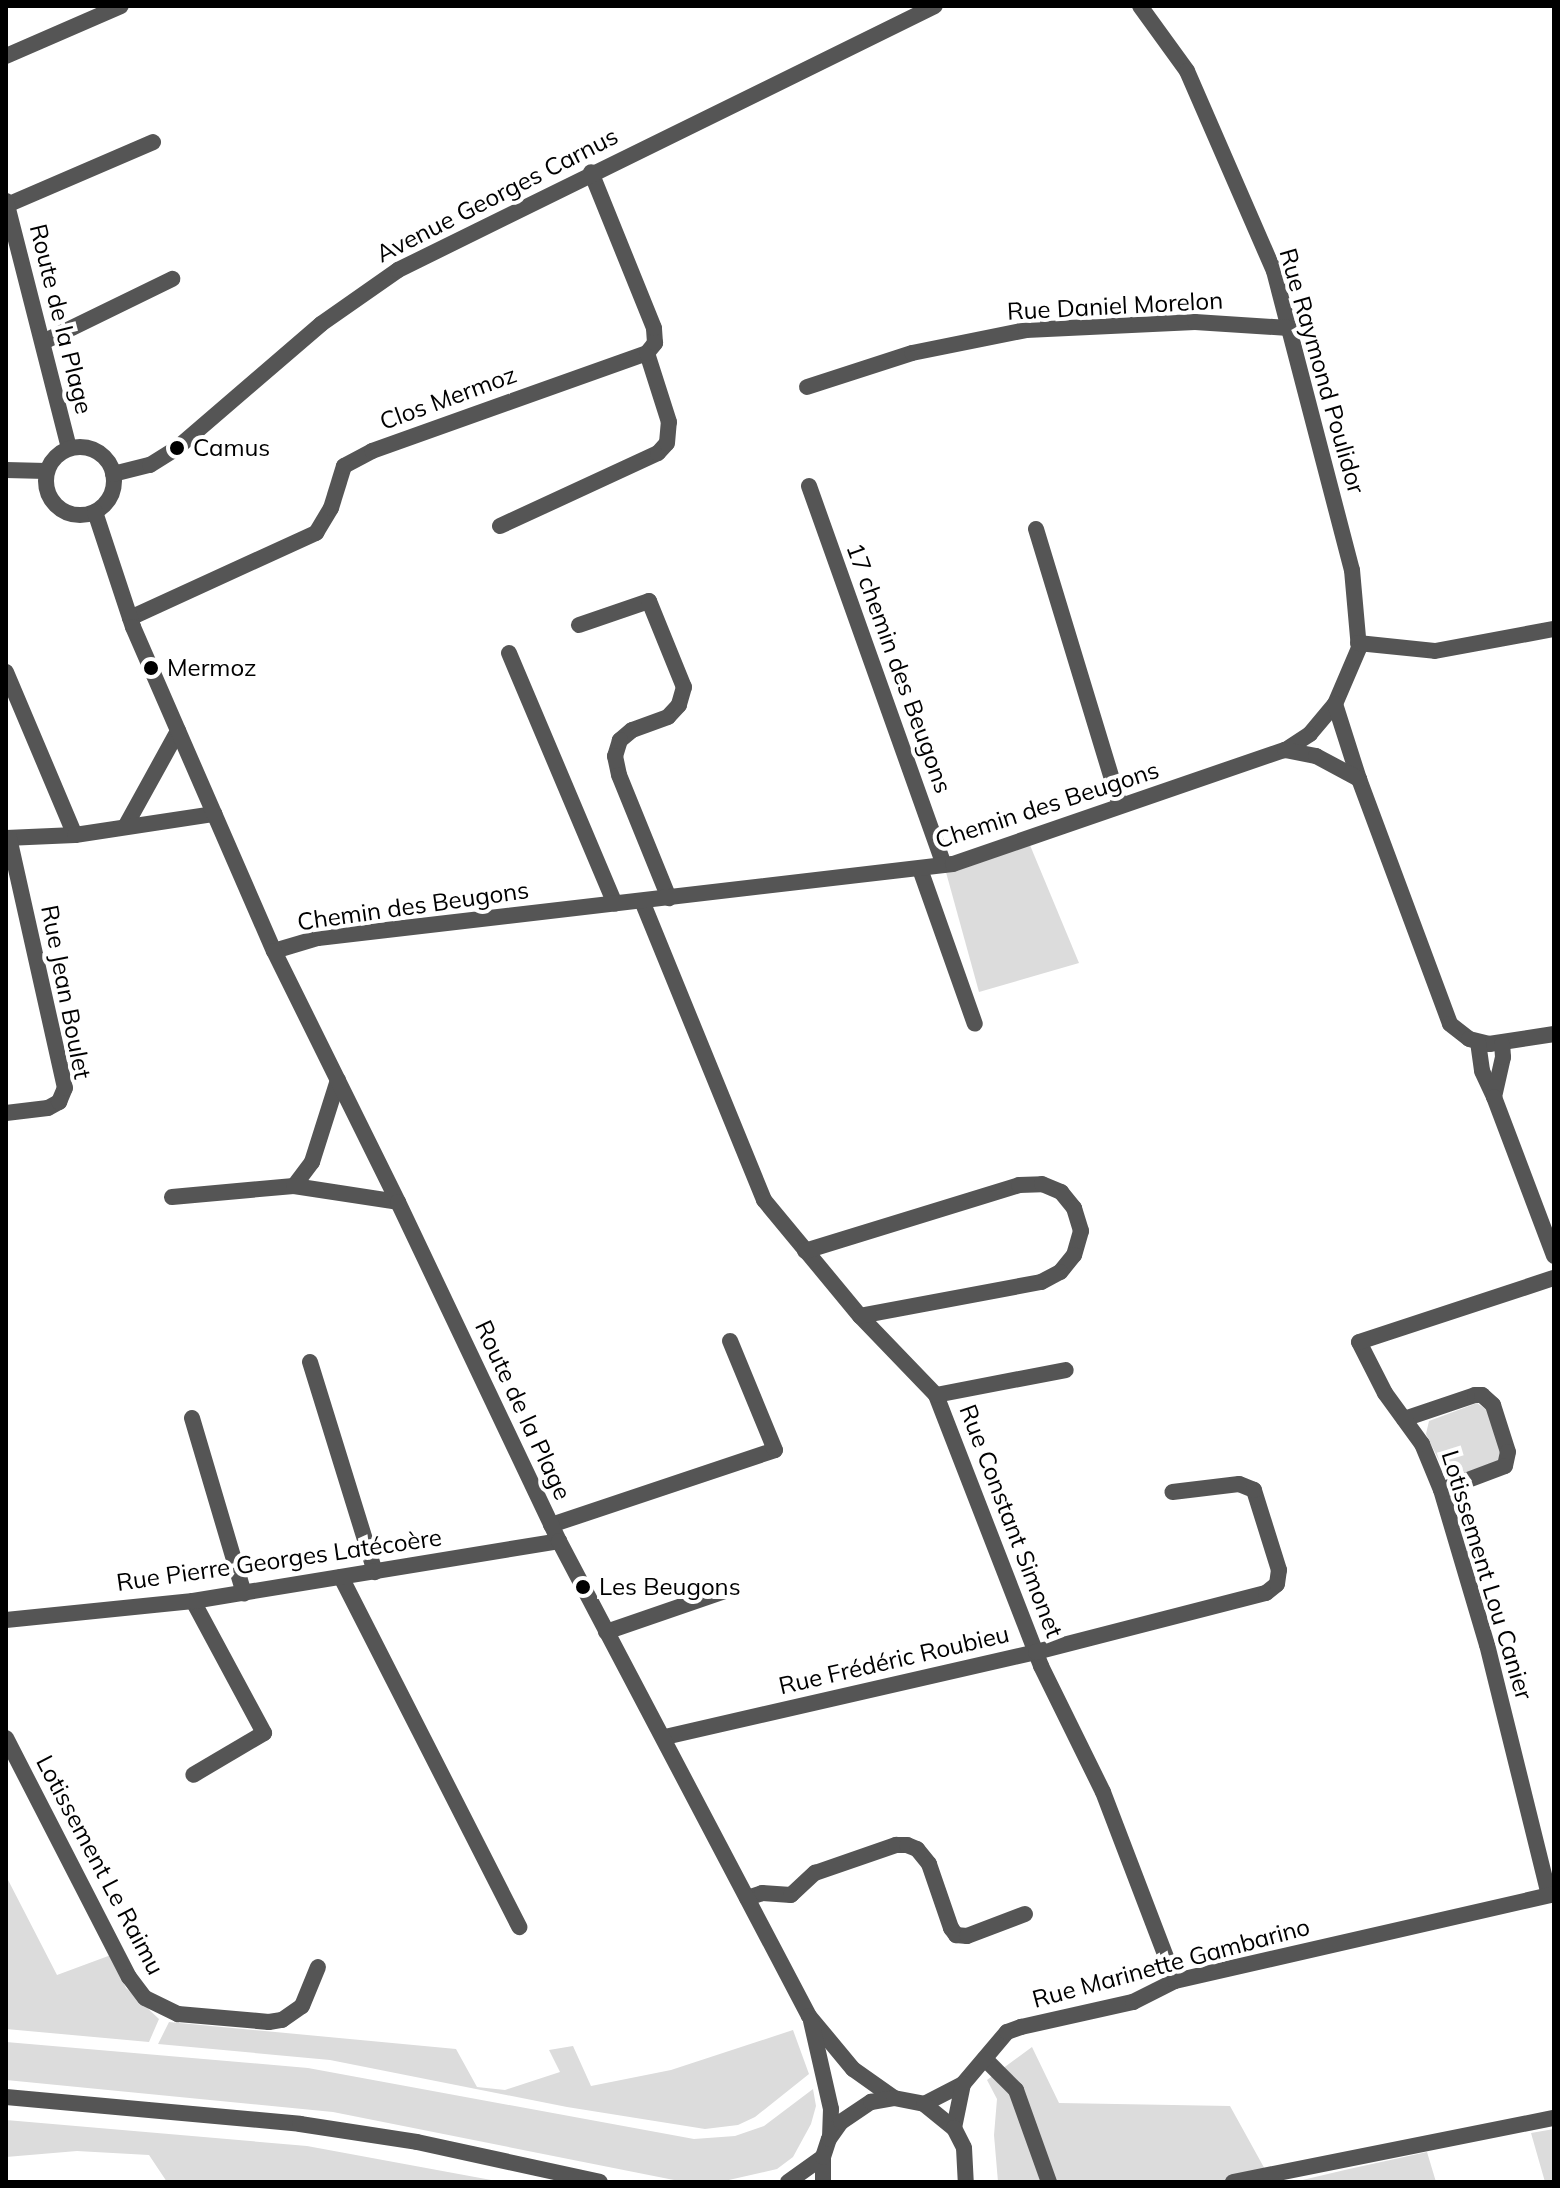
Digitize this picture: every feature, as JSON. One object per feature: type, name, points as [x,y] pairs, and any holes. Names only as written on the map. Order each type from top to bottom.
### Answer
[{"type":"street","points":[[6,56],[121,6]]},
{"type":"street","name":"Avenue Georges Carnus","points":[[113,474],[150,465],[177,448],[321,324],[398,270],[591,172],[935,6]]},
{"type":"street","name":"Rue Raymond Poulidor","points":[[1140,6],[1187,71],[1274,271],[1352,570],[1358,643],[1335,704],[1310,734],[1285,750]]},
{"type":"street","points":[[6,203],[153,142]]},
{"type":"street","points":[[500,526],[658,453],[667,443],[669,422],[647,353],[655,343],[654,328],[591,172]]},
{"type":"street","name":"Route de la Plage","points":[[6,203],[69,448]]},
{"type":"street","points":[[43,342],[172,279]]},
{"type":"street","name":"Rue Daniel Morelon","points":[[807,387],[912,353],[1026,330],[1195,322],[1289,328]]},
{"type":"street","name":"Clos Mermoz","points":[[130,618],[316,533],[331,508],[344,466],[372,451],[647,353]]},
{"type":"street","points":[[69,448],[97,451],[113,474],[108,500],[95,512],[73,515],[53,504],[47,494],[46,471],[51,461],[69,448]]},
{"type":"street","points":[[6,470],[46,471]]},
{"type":"street","name":"17 chemin des Beugons","points":[[809,486],[944,865]]},
{"type":"street","name":"Route de la Plage","points":[[95,512],[130,618],[274,951],[398,1202],[555,1533],[665,1737],[809,2016],[853,2069],[894,2098]]},
{"type":"street","points":[[1036,529],[1120,806]]},
{"type":"street","points":[[579,625],[649,601],[684,687],[679,705],[668,717],[632,730],[620,740],[615,756],[619,775],[669,898]]},
{"type":"street","points":[[1358,643],[1435,651],[1554,629]]},
{"type":"street","points":[[509,653],[615,904]]},
{"type":"street","points":[[6,672],[75,835]]},
{"type":"street","points":[[1335,704],[1445,1015],[1457,1032],[1478,1042],[1502,1044],[1554,1034]]},
{"type":"street","points":[[125,827],[178,731]]},
{"type":"street","points":[[1285,750],[1316,756],[1359,779]]},
{"type":"street","name":"Chemin des Beugons","points":[[274,951],[318,938],[944,865],[1285,750]]},
{"type":"street","points":[[8,838],[75,835],[214,814]]},
{"type":"street","name":"Rue Jean Boulet","points":[[6,1113],[48,1108],[59,1102],[65,1088],[8,838]]},
{"type":"street","points":[[920,869],[975,1024]]},
{"type":"street","name":"Rue Constant Simonet","points":[[642,901],[764,1200],[860,1316],[936,1395],[1036,1652],[1103,1792],[1175,1981]]},
{"type":"street","points":[[1478,1042],[1482,1071],[1554,1256]]},
{"type":"street","points":[[1494,1097],[1503,1057],[1502,1044]]},
{"type":"street","points":[[294,1186],[312,1162],[338,1080]]},
{"type":"street","points":[[805,1251],[1019,1185],[1042,1184],[1052,1188],[1061,1192],[1074,1208],[1081,1231],[1074,1255],[1060,1272],[1041,1282],[860,1316]]},
{"type":"street","points":[[172,1197],[294,1186],[398,1202]]},
{"type":"street","name":"Lotissement Lou Canier","points":[[1551,1894],[1487,1645],[1441,1490],[1422,1444],[1385,1393],[1359,1342],[1554,1278]]},
{"type":"street","name":"Rue Pierre Georges Latécoère","points":[[6,1620],[244,1593],[375,1572],[555,1533],[775,1450],[730,1341]]},
{"type":"street","points":[[310,1362],[375,1572]]},
{"type":"street","points":[[936,1395],[1066,1370]]},
{"type":"street","points":[[1404,1419],[1475,1395],[1482,1395],[1493,1405],[1508,1452],[1505,1466],[1441,1490]]},
{"type":"street","points":[[192,1418],[244,1593]]},
{"type":"street","name":"Rue Frédéric Roubieu","points":[[665,1737],[1036,1652],[1266,1593],[1277,1584],[1279,1570],[1254,1490],[1239,1484],[1172,1492]]},
{"type":"street","points":[[341,1577],[519,1927]]},
{"type":"street","points":[[606,1632],[728,1590]]},
{"type":"street","points":[[193,1601],[264,1733],[193,1775]]},
{"type":"street","name":"Lotissement Le Raimu","points":[[6,1738],[129,1977],[145,1998],[178,2014],[269,2022],[282,2020],[302,2006],[318,1967]]},
{"type":"street","points":[[747,1898],[762,1893],[791,1895],[815,1873],[896,1845],[907,1845],[917,1849],[929,1864],[952,1932],[956,1935],[967,1936],[1025,1914]]},
{"type":"street","name":"Rue Marinette Gambarino","points":[[924,2104],[940,2099],[963,2084],[1014,2029],[1133,2002],[1175,1981],[1551,1894]]},
{"type":"street","name":"Route de la Plage","points":[[809,2016],[831,2109],[829,2139]]},
{"type":"street","points":[[985,2059],[1016,2090],[1049,2182]]},
{"type":"street","name":"Rue Marinette Gambarino","points":[[954,2128],[963,2084]]},
{"type":"street","points":[[6,2097],[300,2124],[417,2142],[600,2182]]},
{"type":"street","points":[[823,2182],[823,2157],[829,2139],[854,2110],[871,2102],[894,2098],[924,2104],[954,2128],[964,2148],[966,2182]]},
{"type":"street","points":[[1233,2182],[1554,2118]]},
{"type":"street","points":[[788,2182],[823,2157]]},
{"type":"shaded area","points":[[1027,838],[1079,963],[979,992],[944,865]]},
{"type":"shaded area","points":[[1477,1403],[1487,1410],[1501,1453],[1499,1462],[1448,1479],[1426,1434],[1429,1421]]},
{"type":"shaded area","points":[[6,1876],[57,1975],[111,1955],[126,1988],[159,2019],[149,2042],[6,2029]]},
{"type":"shaded area","points":[[169,2022],[456,2049],[477,2087],[505,2090],[560,2072],[549,2050],[573,2046],[591,2086],[671,2070],[793,2030],[809,2074],[755,2117],[738,2125],[705,2129],[567,2107],[330,2060],[158,2044]]},
{"type":"shaded area","points":[[6,2042],[308,2068],[694,2139],[735,2136],[764,2126],[813,2089],[816,2106],[811,2124],[793,2157],[777,2169],[720,2182],[684,2182],[333,2112],[6,2080]]},
{"type":"shaded area","points":[[1032,2047],[1059,2103],[1230,2106],[1272,2182],[998,2182],[994,2135],[997,2099],[987,2080]]},
{"type":"shaded area","points":[[6,2120],[307,2146],[502,2182],[167,2182],[149,2155],[77,2151],[6,2157]]},
{"type":"shaded area","points":[[1554,2129],[1554,2182],[1545,2182],[1531,2133]]},
{"type":"shaded area","points":[[1427,2152],[1436,2182],[1294,2182],[1349,2169]]},
{"type":"place","name":"Camus","points":[[177,448]]},
{"type":"place","name":"Mermoz","points":[[151,668]]},
{"type":"place","name":"Les Beugons","points":[[583,1587]]}]
